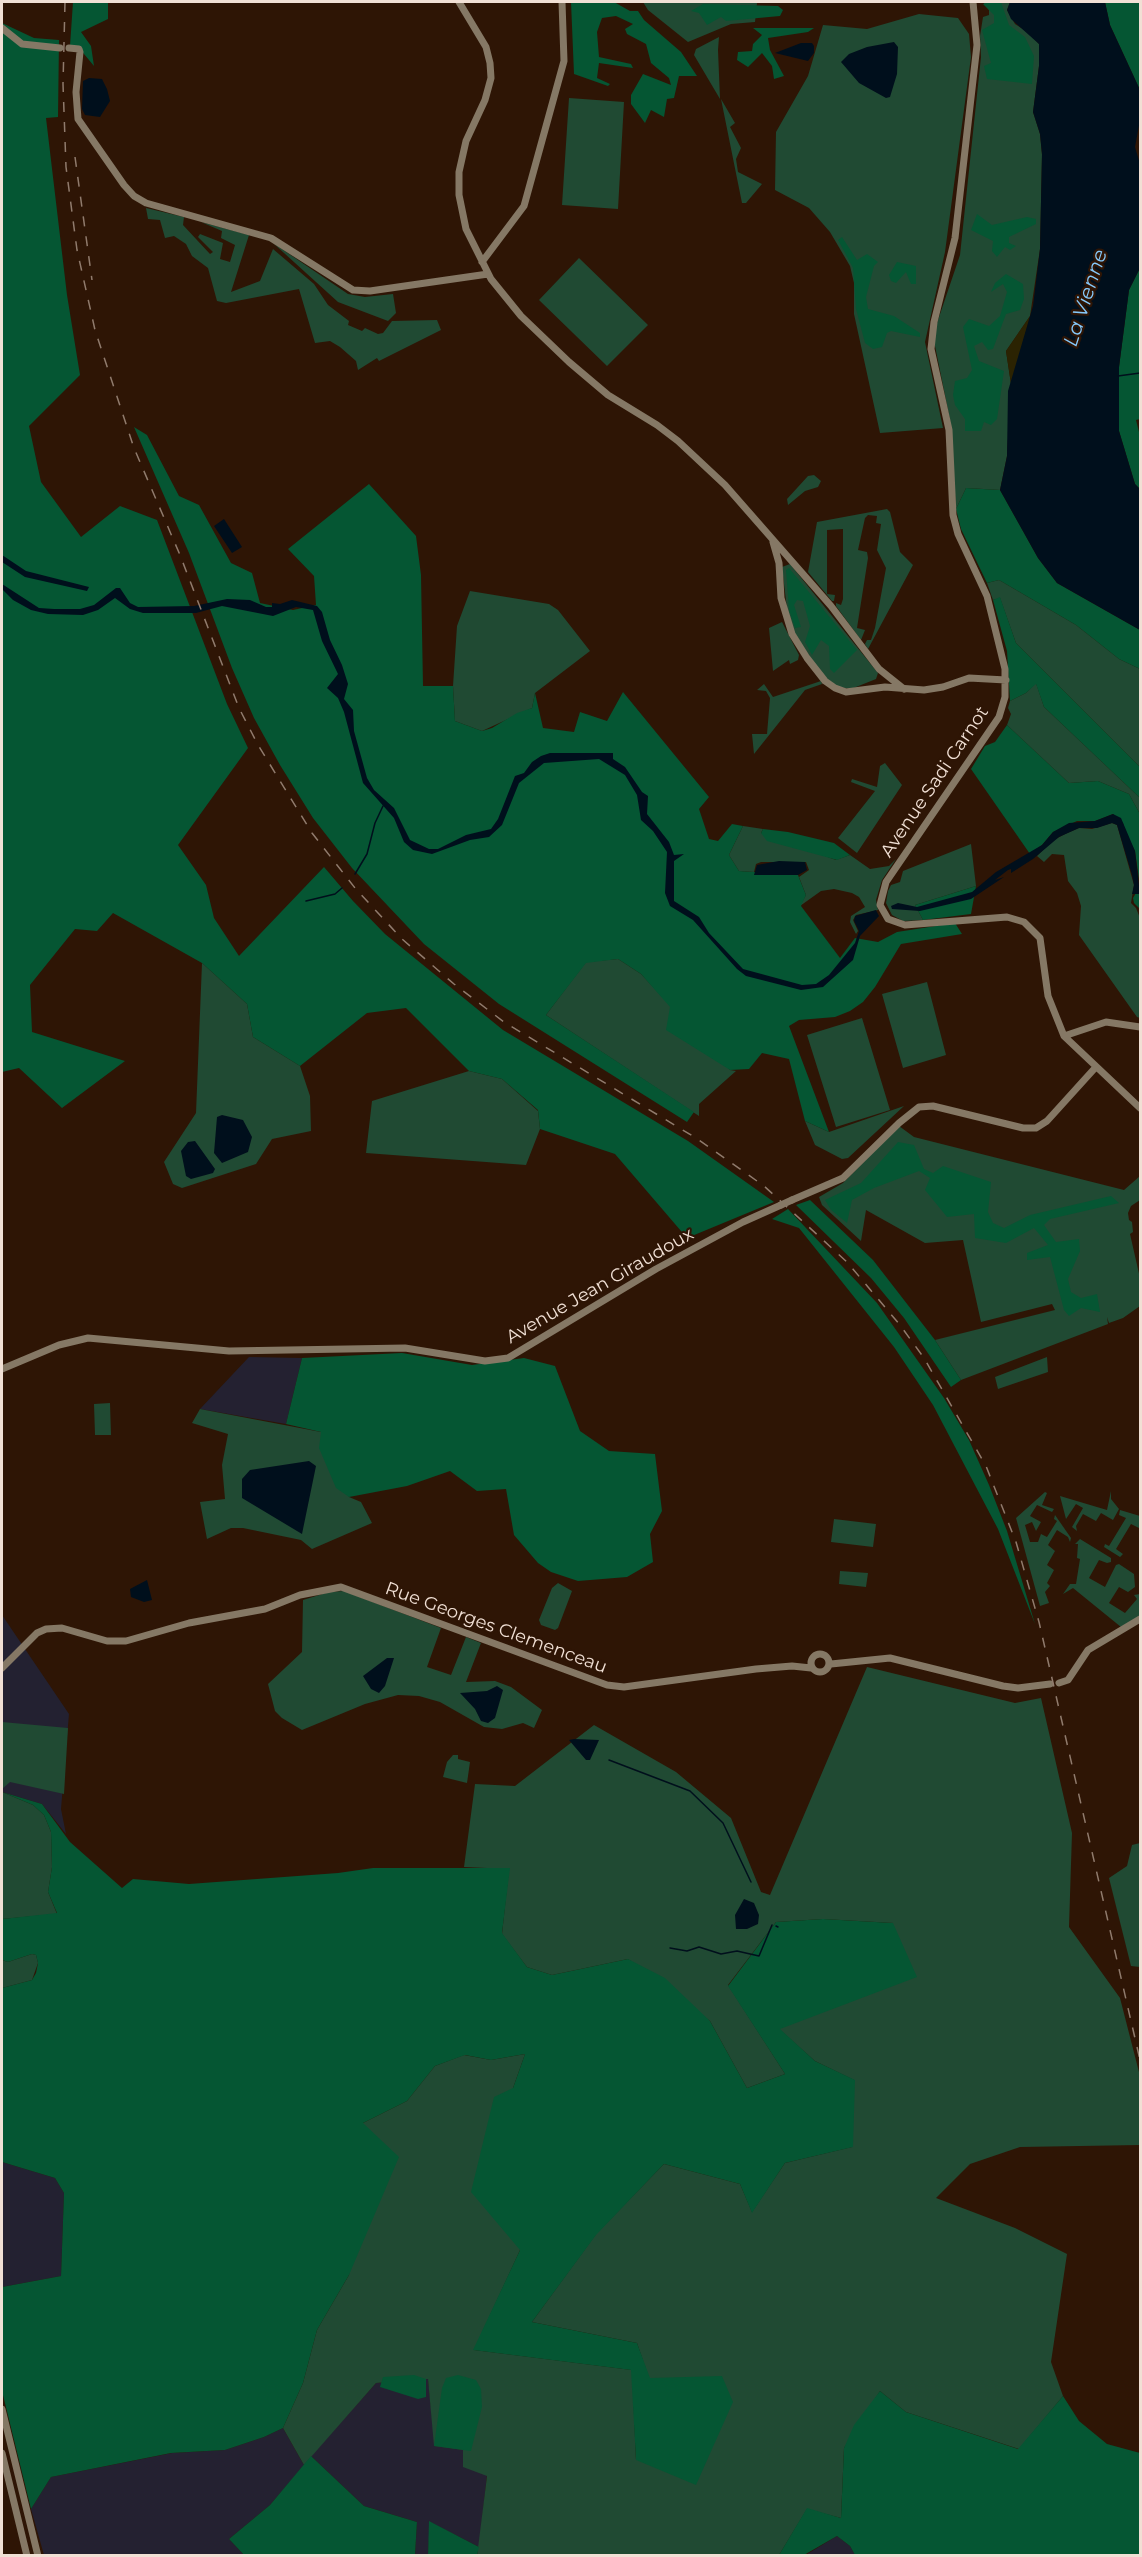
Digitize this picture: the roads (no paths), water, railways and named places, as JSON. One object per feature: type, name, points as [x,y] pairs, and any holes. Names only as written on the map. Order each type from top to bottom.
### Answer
[{"type":"street","points":[[459,2],[486,47],[490,63],[490,78],[485,100],[466,141],[459,172],[459,195],[466,229],[488,274],[521,316],[561,354],[608,395],[657,424],[725,485],[831,606],[879,669],[904,689]]},
{"type":"street","points":[[482,262],[525,206],[564,61],[562,2]]},
{"type":"street","name":"Avenue Sadi Carnot","points":[[973,2],[976,45],[955,238],[931,334],[931,349],[949,430],[952,514],[958,534],[987,596],[1006,680],[1005,697],[999,717],[886,882],[880,905],[888,919],[905,925],[1007,917],[1024,922],[1040,938],[1048,996],[1064,1036]]},
{"type":"street","points":[[2,28],[22,44],[60,48]]},
{"type":"street","points":[[69,48],[78,49],[80,52],[76,92],[78,119],[134,196],[146,203],[271,238],[353,290],[370,291],[488,274]]},
{"type":"street","points":[[769,534],[779,563],[781,598],[789,628],[807,658],[825,681],[846,692],[872,687],[904,689],[943,687],[969,678],[1006,680]]},
{"type":"street","points":[[779,563],[791,561]]},
{"type":"street","points":[[1140,1027],[1106,1022],[1064,1036],[1095,1068],[1140,1108]]},
{"type":"street","name":"Avenue Jean Giraudoux","points":[[2,1369],[59,1345],[88,1338],[229,1351],[405,1348],[485,1361],[508,1358],[656,1269],[743,1222],[843,1178],[899,1123],[919,1107],[933,1106],[1036,1128],[1047,1121],[1095,1068]]},
{"type":"street","name":"Rue Georges Clemenceau","points":[[2,1668],[37,1633],[46,1629],[62,1628],[108,1641],[126,1641],[230,1615],[265,1609],[300,1595],[341,1587],[606,1685],[624,1687],[811,1664],[821,1655],[830,1662],[890,1658],[1018,1688],[1050,1684]]},
{"type":"street","points":[[1059,1683],[1068,1680],[1088,1650],[1140,1619]]},
{"type":"street","name":"Rue Georges Clemenceau","points":[[811,1664],[822,1671],[830,1662]]},
{"type":"street","points":[[2,2409],[38,2556]]},
{"type":"street","points":[[2,2453],[27,2556]]},
{"type":"street","points":[[25,2546],[36,2547]]},
{"type":"water","name":"La Vienne","points":[[1010,2],[1105,2],[1110,25],[1140,90],[1140,120],[1135,147],[1140,164],[1140,268],[1129,290],[1119,367],[1119,431],[1135,484],[1140,489],[1140,630],[1057,583],[1038,558],[1000,490],[1007,456],[1008,391],[1033,306],[1040,249],[1042,154],[1040,134],[1033,112],[1039,66],[1039,44],[1011,19],[1007,10]]},
{"type":"water","points":[[894,42],[898,47],[897,74],[890,97],[886,98],[859,83],[841,62],[849,54],[867,47]]},
{"type":"water","points":[[801,43],[812,43],[814,46],[814,53],[808,61],[775,53]]},
{"type":"water","points":[[89,78],[102,79],[107,89],[110,101],[100,117],[85,115],[82,109],[83,81]]},
{"type":"water","points":[[224,519],[242,547],[232,553],[214,526]]},
{"type":"water","points":[[2,555],[26,571],[89,587],[87,591],[25,577],[2,562]]},
{"type":"water","points":[[2,584],[39,608],[80,609],[94,605],[116,588],[120,588],[130,603],[138,607],[194,606],[227,599],[250,600],[266,607],[272,607],[272,603],[280,604],[292,600],[317,606],[322,612],[330,640],[348,684],[344,699],[353,710],[354,731],[367,778],[374,790],[394,808],[410,840],[429,849],[438,849],[466,835],[491,829],[498,819],[515,776],[524,773],[532,762],[541,756],[550,753],[613,753],[613,759],[625,767],[642,792],[648,796],[647,814],[669,842],[674,855],[684,854],[674,861],[674,901],[699,917],[709,933],[743,969],[802,985],[816,984],[829,975],[855,943],[859,931],[854,921],[855,916],[876,910],[879,916],[860,936],[853,960],[823,987],[801,990],[746,976],[693,920],[670,906],[665,893],[667,852],[653,831],[641,820],[637,795],[625,775],[599,759],[544,763],[519,783],[502,825],[489,837],[470,840],[432,854],[413,850],[404,842],[394,818],[363,783],[344,712],[338,698],[327,688],[338,674],[322,641],[313,610],[296,607],[273,616],[222,606],[196,613],[143,613],[130,609],[115,598],[98,610],[83,615],[48,614],[31,610],[13,600],[2,589]]},
{"type":"water","points":[[1113,814],[1121,818],[1135,851],[1140,894],[1132,894],[1134,885],[1132,875],[1117,825],[1112,823],[1097,828],[1079,828],[1059,837],[1033,859],[1011,873],[1011,869],[1008,870],[995,880],[1004,877],[971,899],[920,911],[892,909],[891,906],[898,903],[917,907],[972,892],[996,872],[1042,845],[1053,832],[1069,823],[1095,821]]},
{"type":"water","points":[[779,861],[805,862],[807,870],[798,875],[754,875],[757,865]]},
{"type":"water","points":[[222,1115],[243,1120],[252,1137],[248,1152],[222,1163],[214,1153],[217,1117]]},
{"type":"water","points":[[195,1141],[215,1169],[213,1173],[191,1179],[186,1176],[181,1151],[188,1142]]},
{"type":"water","points":[[309,1461],[316,1466],[302,1534],[242,1498],[242,1479],[250,1470]]},
{"type":"water","points":[[147,1580],[152,1600],[144,1602],[131,1597],[130,1589]]},
{"type":"water","points":[[387,1658],[394,1658],[385,1686],[379,1693],[371,1689],[363,1676]]},
{"type":"water","points":[[497,1686],[503,1690],[495,1718],[488,1723],[481,1721],[475,1709],[460,1693],[487,1691]]},
{"type":"water","points":[[569,1740],[599,1740],[590,1760],[586,1760]]},
{"type":"water","points":[[744,1899],[754,1903],[759,1915],[758,1924],[747,1929],[736,1929],[735,1915]]},
{"type":"waterway","points":[[1118,376],[1140,373]]},
{"type":"waterway","points":[[355,874],[367,854],[375,823],[383,806]]},
{"type":"waterway","points":[[306,901],[335,894],[342,888]]},
{"type":"waterway","points":[[609,1760],[690,1791],[723,1823],[751,1882]]},
{"type":"waterway","points":[[670,1948],[687,1951],[699,1947],[721,1954],[737,1951],[759,1956],[772,1925]]},
{"type":"railway","points":[[65,2],[63,84],[66,167],[77,250],[95,330],[134,448],[180,555],[239,708],[258,745],[312,833],[355,888],[402,939],[454,984],[504,1022],[696,1138],[764,1186],[847,1262],[900,1325],[924,1358],[986,1466],[1016,1542],[1039,1622],[1140,2060]]},
{"type":"railway","points":[[75,157],[92,280]]}]
